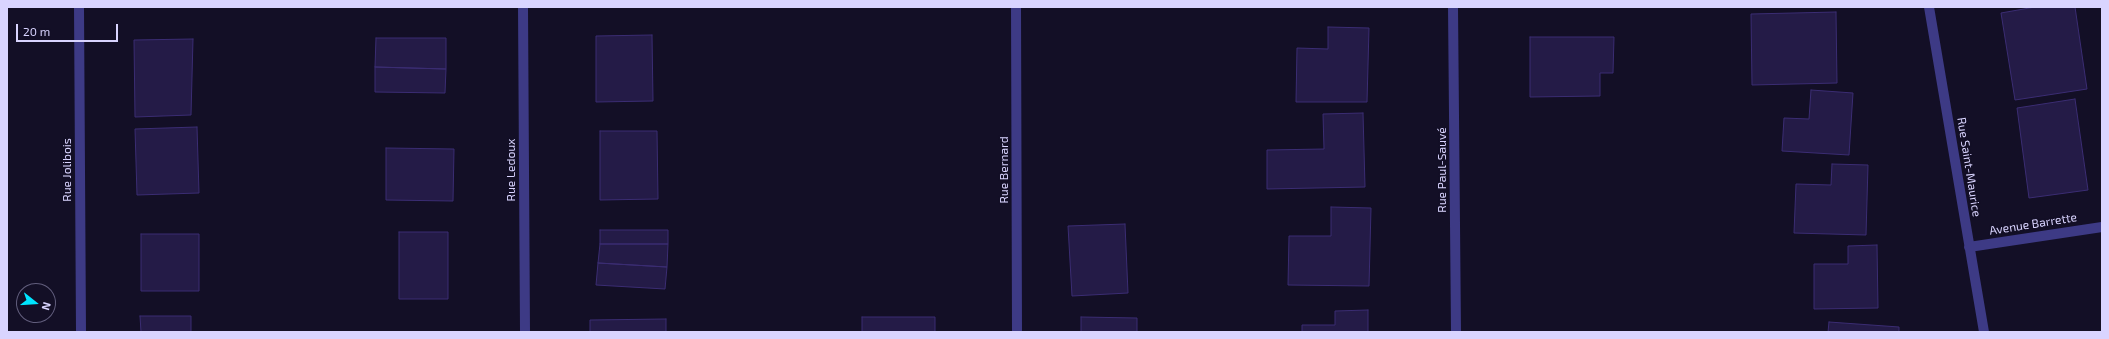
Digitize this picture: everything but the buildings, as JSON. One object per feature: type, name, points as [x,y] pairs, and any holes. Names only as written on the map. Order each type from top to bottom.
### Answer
[{"type":"street","name":"Rue Jolibois","points":[[79,7],[81,332]]},
{"type":"street","name":"Rue Ledoux","points":[[523,7],[525,332]]},
{"type":"street","name":"Rue Bernard","points":[[1016,7],[1017,332]]},
{"type":"street","name":"Rue Paul-Sauvé","points":[[1453,7],[1456,332]]},
{"type":"street","name":"Rue Saint-Maurice","points":[[1929,7],[1984,332]]},
{"type":"street","name":"Avenue Barrette","points":[[1969,247],[2102,227]]}]
